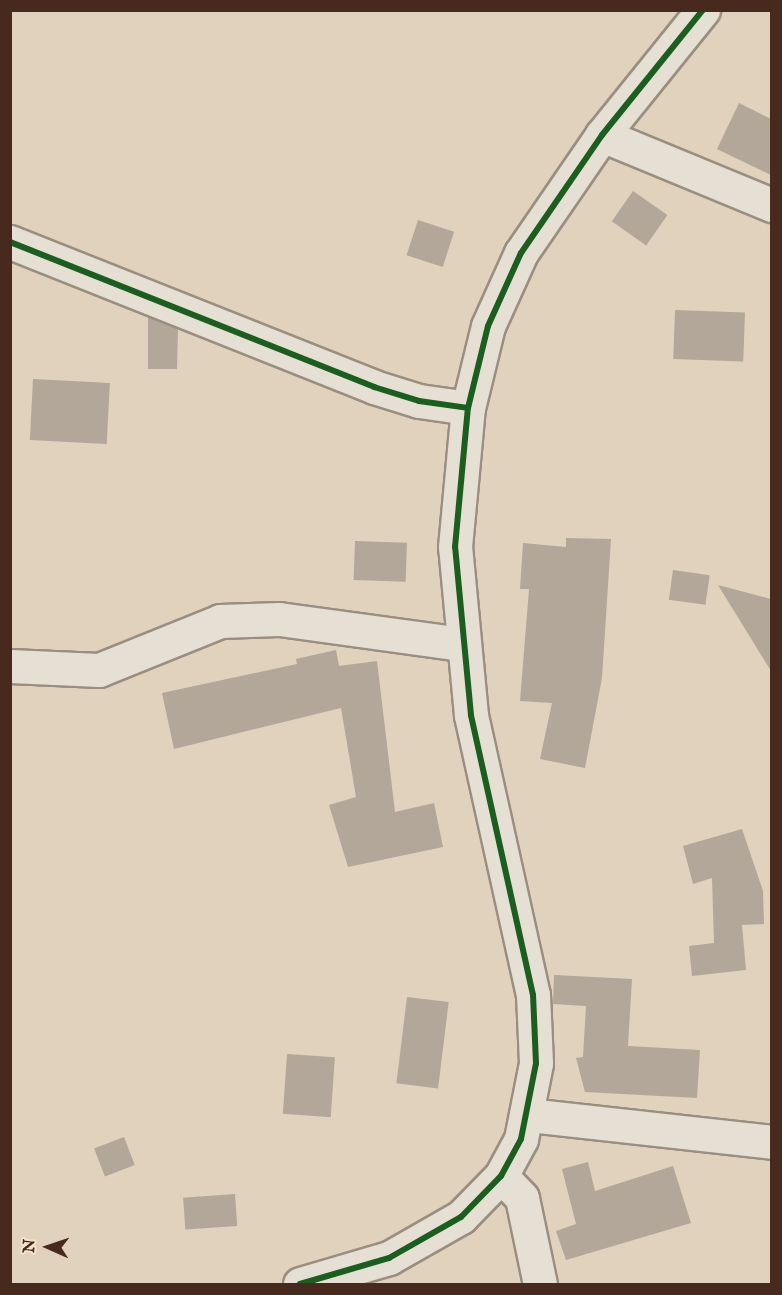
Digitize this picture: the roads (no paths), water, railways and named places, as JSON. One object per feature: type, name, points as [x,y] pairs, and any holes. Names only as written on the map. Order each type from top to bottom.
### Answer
[{"type":"street","points":[[300,1284],[389,1258],[461,1217],[501,1176],[528,1115],[536,1063],[533,995],[471,715],[462,644],[455,548],[468,408],[488,326],[521,254],[602,135],[703,10]]},
{"type":"street","points":[[602,135],[771,206]]},
{"type":"street","points":[[10,242],[374,387],[419,401],[468,408]]},
{"type":"street","points":[[10,666],[99,670],[220,621],[279,619],[462,644]]},
{"type":"street","points":[[528,1115],[771,1142]]},
{"type":"street","points":[[501,1176],[522,1198],[540,1284]]}]
